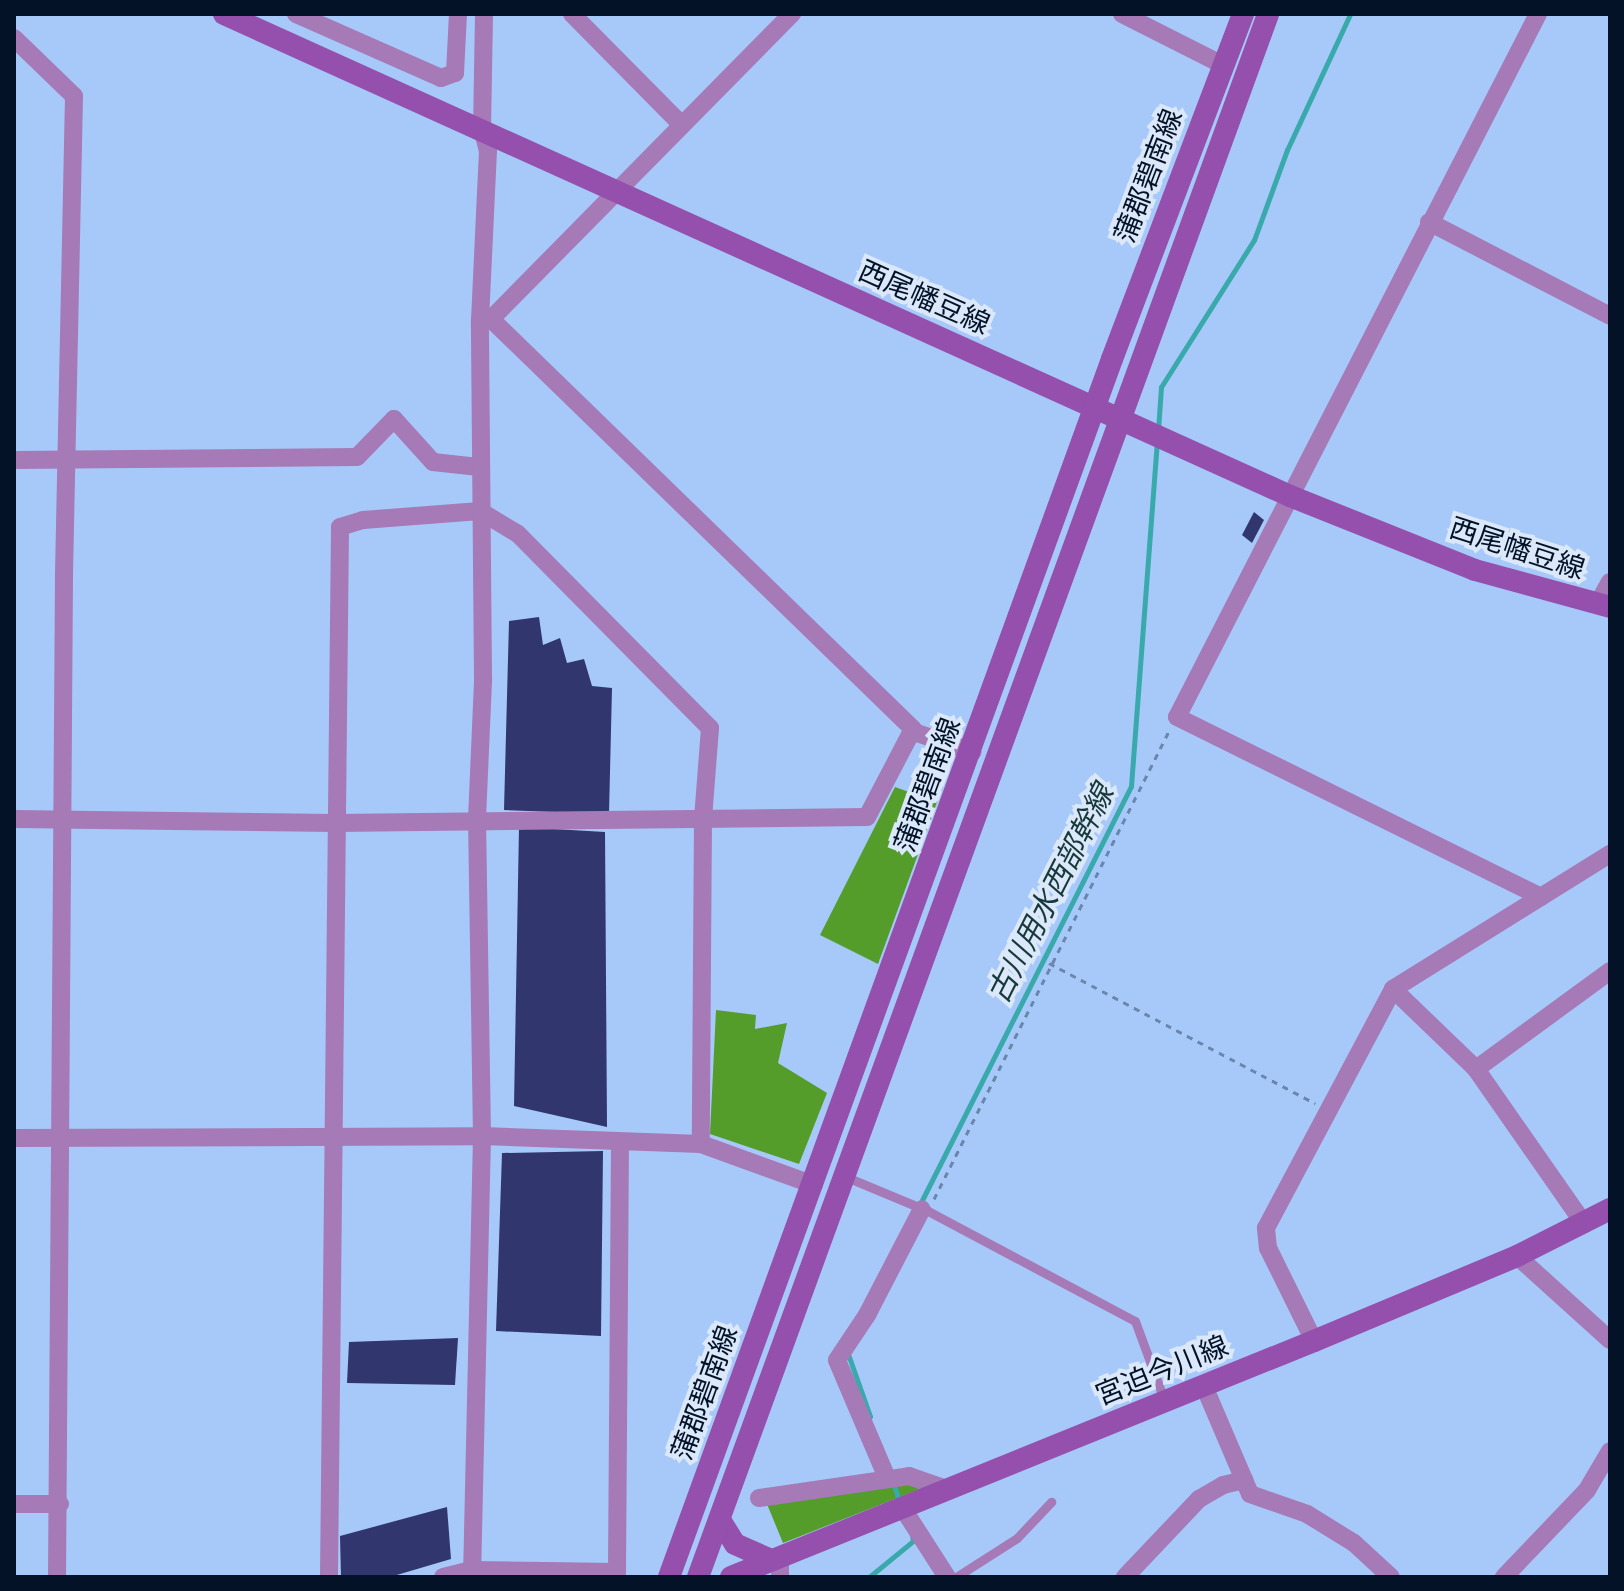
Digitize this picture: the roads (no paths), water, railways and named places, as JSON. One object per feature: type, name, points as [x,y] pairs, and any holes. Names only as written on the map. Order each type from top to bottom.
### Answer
[{"type":"main road","name":"西尾幡豆線","points":[[224,14],[482,129],[617,194],[1166,437],[1290,496],[1475,570],[1603,606]]},
{"type":"main road","name":"蒲郡碧南線","points":[[669,1577],[973,752],[1094,407],[1243,14]]},
{"type":"main road","name":"蒲郡碧南線","points":[[698,1577],[844,1176],[1128,420],[1268,14]]},
{"type":"main road","name":"宮迫今川線","points":[[731,1577],[777,1564],[902,1507],[1314,1341],[1517,1256],[1610,1209]]},
{"type":"main road","points":[[720,1520],[735,1544],[777,1564]]},
{"type":"street","points":[[296,14],[441,78],[455,73],[458,14]]},
{"type":"street","points":[[472,1574],[482,1136],[477,819],[483,679],[479,467],[486,319],[488,151],[482,129],[484,14]]},
{"type":"street","points":[[572,14],[682,125]]},
{"type":"street","points":[[486,319],[617,194],[792,14]]},
{"type":"street","points":[[1122,14],[1223,65]]},
{"type":"street","points":[[1538,14],[1177,717],[1541,897]]},
{"type":"street","points":[[14,38],[74,96],[66,458],[59,1138],[60,1504],[57,1577]]},
{"type":"street","points":[[1429,222],[1610,316]]},
{"type":"street","points":[[486,319],[779,595],[911,731],[973,752]]},
{"type":"street","points":[[14,460],[357,457],[394,419],[433,462],[479,467]]},
{"type":"street","points":[[329,1577],[340,527],[363,520],[480,511],[518,534],[710,728],[703,818],[701,1144]]},
{"type":"street","points":[[1603,606],[1610,582]]},
{"type":"street","points":[[14,819],[335,823],[867,817],[911,731]]},
{"type":"street","points":[[1314,1341],[1268,1248],[1266,1228],[1393,989],[1610,854]]},
{"type":"street","points":[[1476,1069],[1610,971]]},
{"type":"street","points":[[1393,989],[1476,1069],[1584,1224]]},
{"type":"street","points":[[14,1138],[333,1140],[482,1136],[620,1144],[701,1144],[814,1185]]},
{"type":"street","points":[[443,1577],[617,1572],[620,1144]]},
{"type":"street","points":[[887,1478],[837,1360],[867,1315],[925,1210]]},
{"type":"street","points":[[1517,1256],[1610,1340]]},
{"type":"street","points":[[1204,1386],[1250,1494],[1307,1514],[1354,1543],[1391,1577]]},
{"type":"street","points":[[1504,1577],[1587,1490],[1610,1451]]},
{"type":"street","points":[[759,1498],[909,1476],[946,1489]]},
{"type":"street","points":[[1125,1577],[1199,1499],[1223,1485],[1244,1480]]},
{"type":"street","points":[[14,1504],[60,1504]]},
{"type":"street","points":[[902,1507],[947,1577]]},
{"type":"lane","points":[[844,1176],[925,1210],[1135,1321],[1165,1402]]},
{"type":"lane","points":[[956,1577],[1017,1538],[1051,1502]]},
{"type":"waterway","name":"古川用水西部幹線","points":[[1158,430],[1161,387],[1254,240],[1287,150],[1350,14]]},
{"type":"waterway","name":"古川用水西部幹線","points":[[919,1206],[1131,786],[1157,444]]},
{"type":"waterway","name":"古川用水西部幹線","points":[[848,1354],[870,1416]]},
{"type":"waterway","name":"古川用水西部幹線","points":[[893,1482],[900,1503]]},
{"type":"waterway","name":"古川用水西部幹線","points":[[869,1577],[913,1541],[912,1535]]}]
